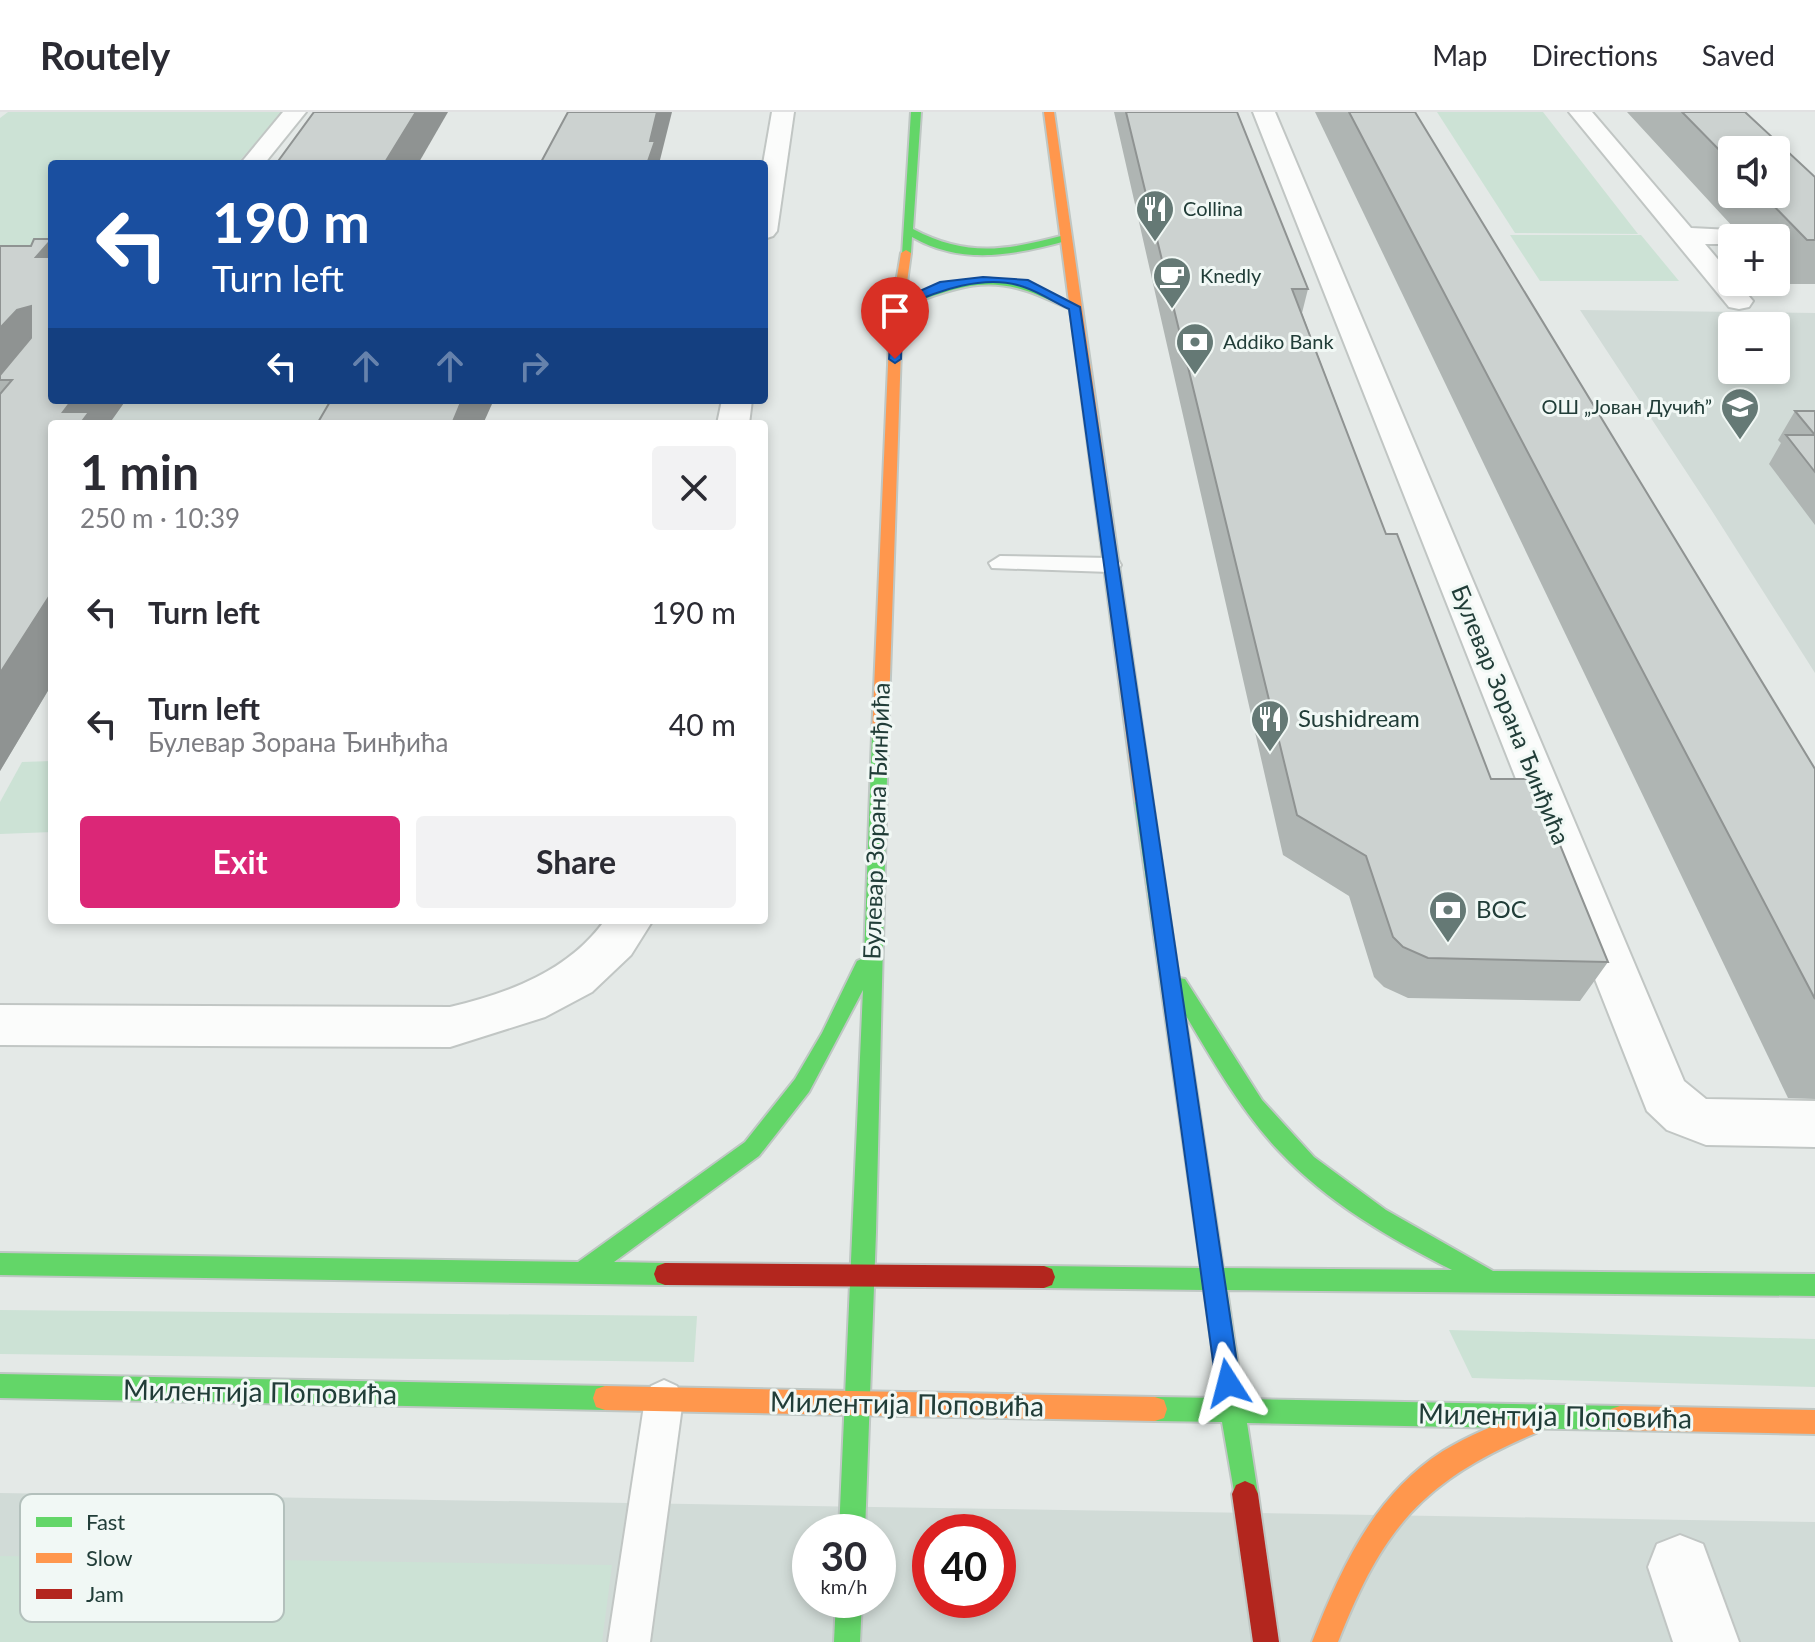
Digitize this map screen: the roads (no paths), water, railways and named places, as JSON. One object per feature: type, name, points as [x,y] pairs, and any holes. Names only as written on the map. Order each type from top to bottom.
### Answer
[{"type":"street","points":[[255,160],[295,112]]},
{"type":"street","points":[[768,206],[783,112]]},
{"type":"street","name":"Булевар Зорана Ђинђића","points":[[853,1514],[897,305],[910,231],[916,112]]},
{"type":"street","points":[[1049,112],[1167,969],[1266,1642]]},
{"type":"street","name":"Булевар Зорана Ђинђића","points":[[1264,112],[1665,1095],[1685,1114],[1706,1122],[1815,1124]]},
{"type":"street","points":[[1580,112],[1739,301]]},
{"type":"street","points":[[910,231],[931,244],[975,252],[1020,249],[1065,238]]},
{"type":"street","points":[[1685,236],[1718,236]]},
{"type":"street","points":[[897,305],[944,284],[983,280],[1024,282],[1074,307]]},
{"type":"street","points":[[0,1025],[442,1028],[521,1009],[584,971],[618,941],[628,924]]},
{"type":"street","points":[[581,1273],[743,1156],[777,1126],[809,1082],[872,949]]},
{"type":"street","points":[[1167,969],[1221,1057],[1285,1143],[1331,1183],[1404,1234],[1494,1280]]},
{"type":"street","points":[[0,1264],[863,1277],[1815,1285]]},
{"type":"street","name":"Милентија Поповића","points":[[0,1386],[1815,1422]]},
{"type":"street","points":[[1325,1642],[1352,1569],[1390,1511],[1437,1466],[1493,1434],[1553,1416]]},
{"type":"street","points":[[1680,1567],[1706,1642]]},
{"type":"street","points":[[847,1642],[848,1618]]},
{"type":"lane","points":[[1000,563],[1110,565]]},
{"type":"lane","points":[[629,1642],[664,1399]]},
{"type":"place","name":"Collina","points":[[1155,243]]},
{"type":"place","name":"Knedly","points":[[1172,310]]},
{"type":"place","name":"Addiko Bank","points":[[1195,376]]},
{"type":"place","name":"ОШ „Јован Дучић”","points":[[1740,441]]},
{"type":"place","name":"Sushidream","points":[[1270,753]]},
{"type":"place","name":"BOC","points":[[1448,944]]}]
